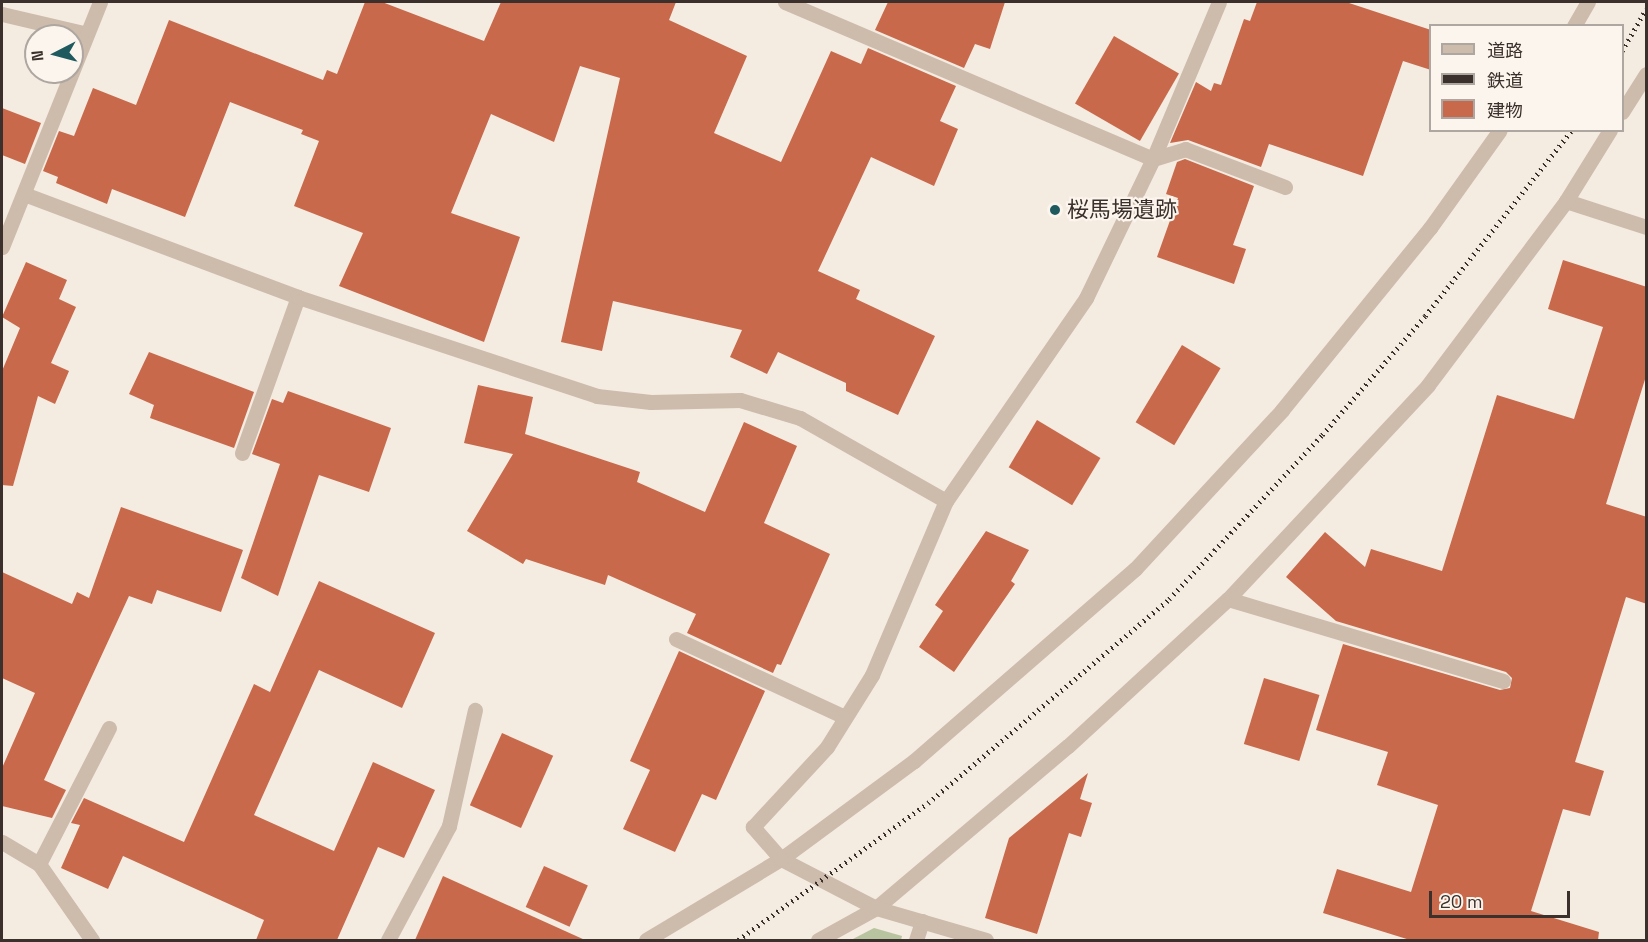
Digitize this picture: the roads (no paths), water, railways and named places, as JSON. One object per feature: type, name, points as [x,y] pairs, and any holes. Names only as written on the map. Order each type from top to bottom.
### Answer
[{"type":"street","points":[[2,247],[100,2]]},
{"type":"street","points":[[785,2],[1153,159],[1185,149],[1285,188]]},
{"type":"street","points":[[986,940],[876,908],[781,859],[753,827],[827,747],[872,675],[946,501],[1086,298],[1153,159],[1219,2]]},
{"type":"street","points":[[1576,24],[1588,2]]},
{"type":"street","points":[[2,14],[87,34]]},
{"type":"street","points":[[1624,110],[1647,74]]},
{"type":"street","points":[[646,940],[781,859],[914,761],[1135,569],[1282,410],[1430,228],[1499,132]]},
{"type":"street","points":[[818,940],[876,908],[1068,746],[1228,599],[1428,385],[1566,201],[1610,132]]},
{"type":"street","points":[[24,194],[298,297],[597,396],[651,402],[740,400],[800,418],[946,501]]},
{"type":"street","points":[[1566,201],[1647,227]]},
{"type":"street","points":[[242,453],[298,297]]},
{"type":"street","points":[[1228,599],[1503,681]]},
{"type":"street","points":[[676,639],[845,717]]},
{"type":"street","points":[[388,940],[449,826],[475,710]]},
{"type":"street","points":[[39,864],[109,728]]},
{"type":"street","points":[[2,842],[39,864],[92,940]]},
{"type":"street","points":[[916,940],[922,921]]},
{"type":"railway","points":[[1624,48],[1646,9]]},
{"type":"railway","points":[[738,940],[928,803],[1169,599],[1322,435],[1425,316],[1570,132]]},
{"type":"place","name":"桜馬場遺跡","points":[[1055,210]]}]
